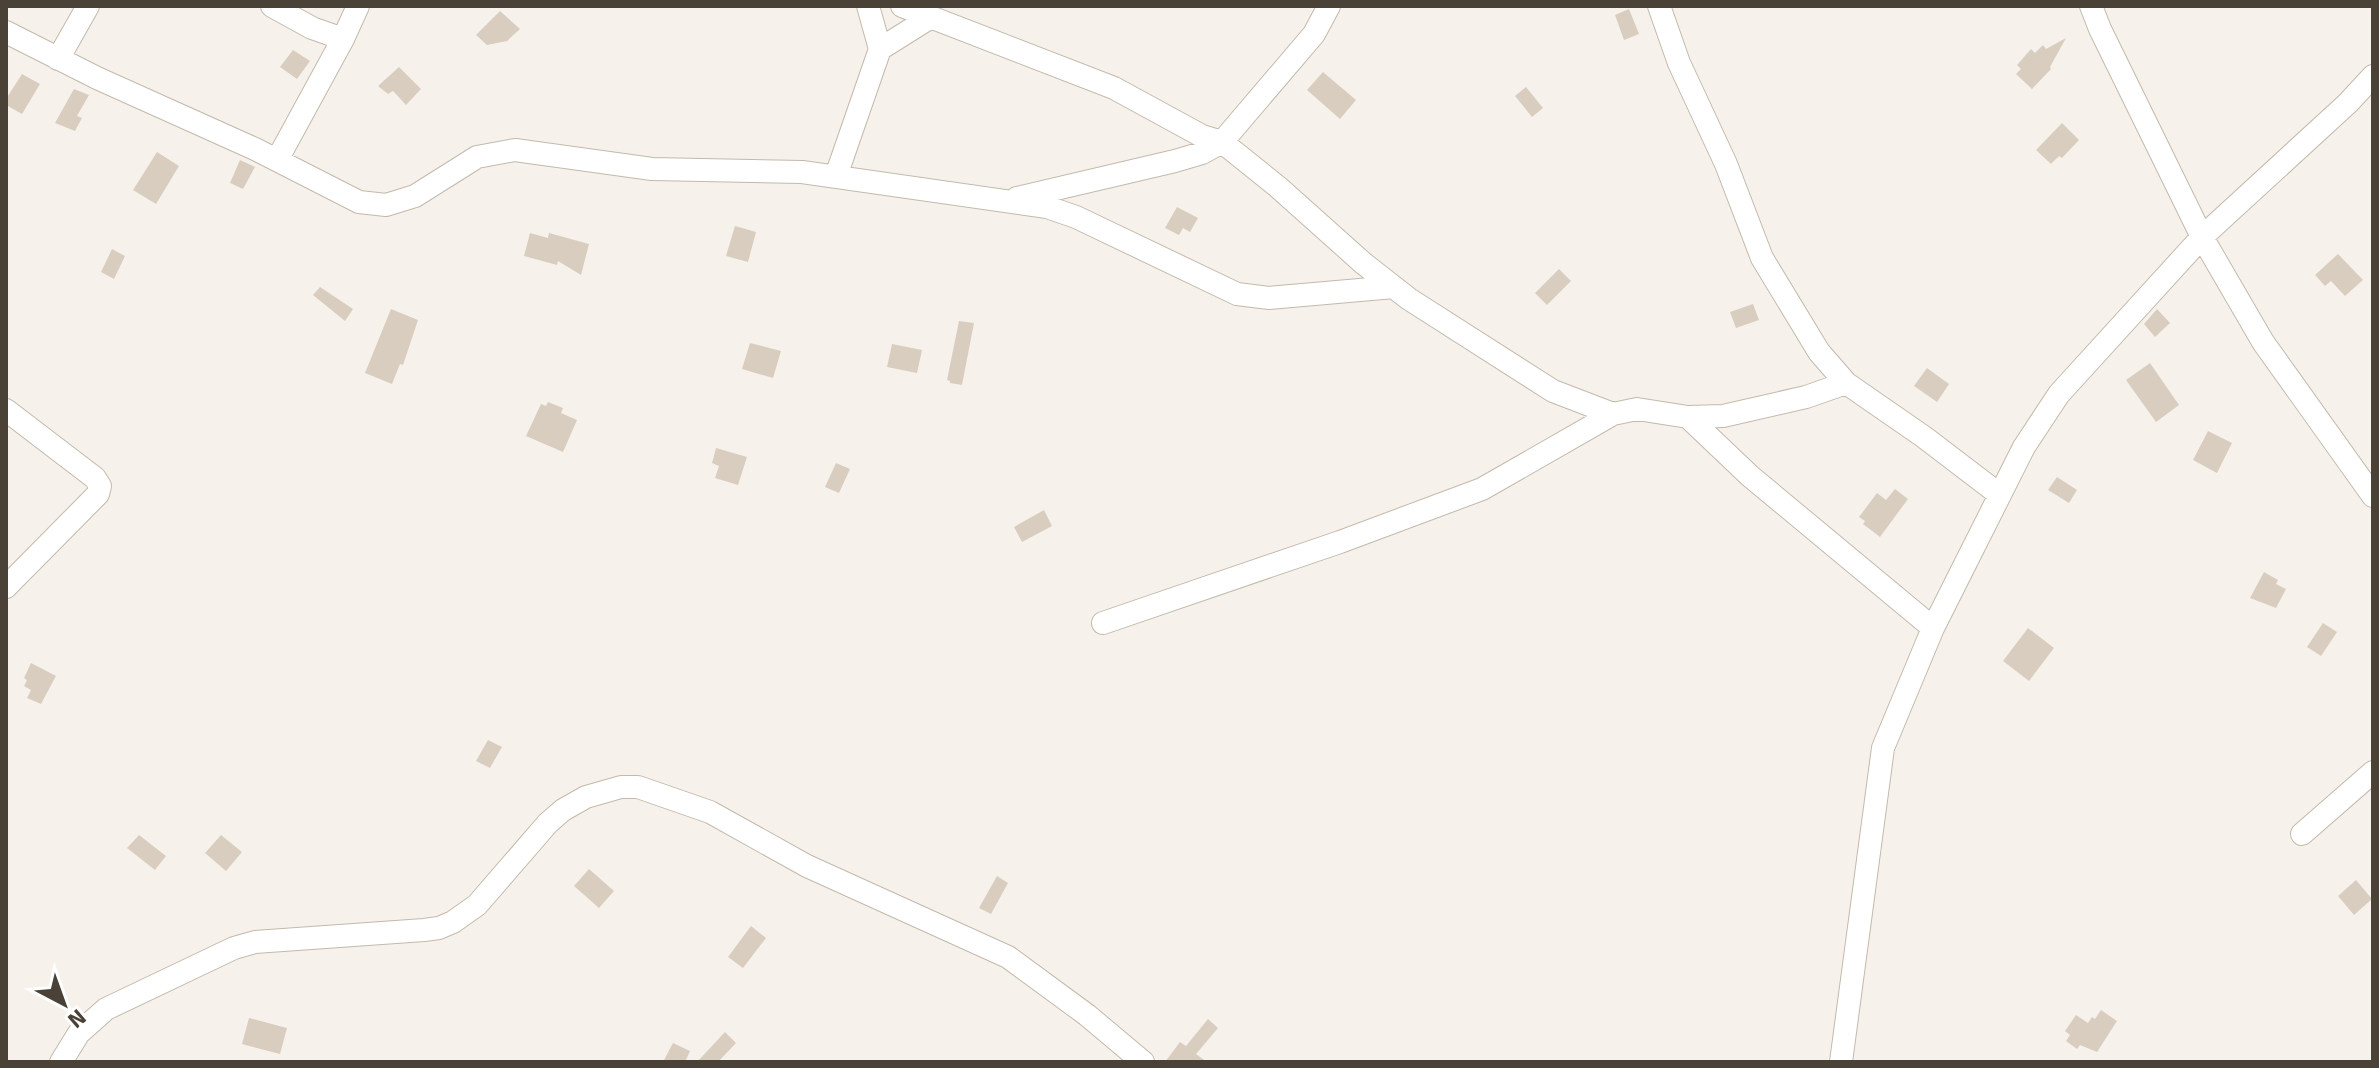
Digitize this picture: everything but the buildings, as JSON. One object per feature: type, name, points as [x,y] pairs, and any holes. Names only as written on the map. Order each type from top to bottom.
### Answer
[{"type":"street","points":[[58,59],[88,6]]},
{"type":"street","points":[[272,6],[312,28],[343,39]]},
{"type":"street","points":[[277,160],[358,6]]},
{"type":"street","points":[[836,176],[880,49],[868,6]]},
{"type":"street","points":[[902,6],[1114,88],[1202,136],[1222,142],[1394,287],[1553,391],[1613,414]]},
{"type":"street","points":[[1008,200],[1175,161],[1202,153],[1222,142],[1314,34],[1329,6]]},
{"type":"street","points":[[1659,6],[1679,63],[1726,164],[1762,258],[1819,352],[1846,383],[2000,495]]},
{"type":"street","points":[[2091,6],[2202,237],[2263,342],[2373,496]]},
{"type":"street","points":[[880,49],[931,17]]},
{"type":"street","points":[[6,32],[359,202],[386,205],[415,196],[477,157],[515,150],[652,169],[802,172],[1047,207],[1076,217],[1237,294],[1269,298],[1394,287]]},
{"type":"street","points":[[1841,1062],[1883,748],[1933,628],[2024,447],[2059,394],[2202,237],[2348,103],[2373,76]]},
{"type":"street","points":[[1103,623],[1340,542],[1482,489],[1613,414],[1637,409],[1688,417],[1723,416],[1806,397],[1846,383]]},
{"type":"street","points":[[6,410],[95,478],[100,486],[98,494],[6,587]]},
{"type":"street","points":[[1688,417],[1750,476],[1933,628]]},
{"type":"street","points":[[2302,834],[2373,772]]},
{"type":"street","points":[[61,1062],[79,1033],[106,1009],[234,948],[255,942],[424,930],[453,922],[477,905],[563,810],[586,797],[621,787],[638,787],[710,812],[807,866],[1008,957],[1087,1015],[1143,1062]]}]
